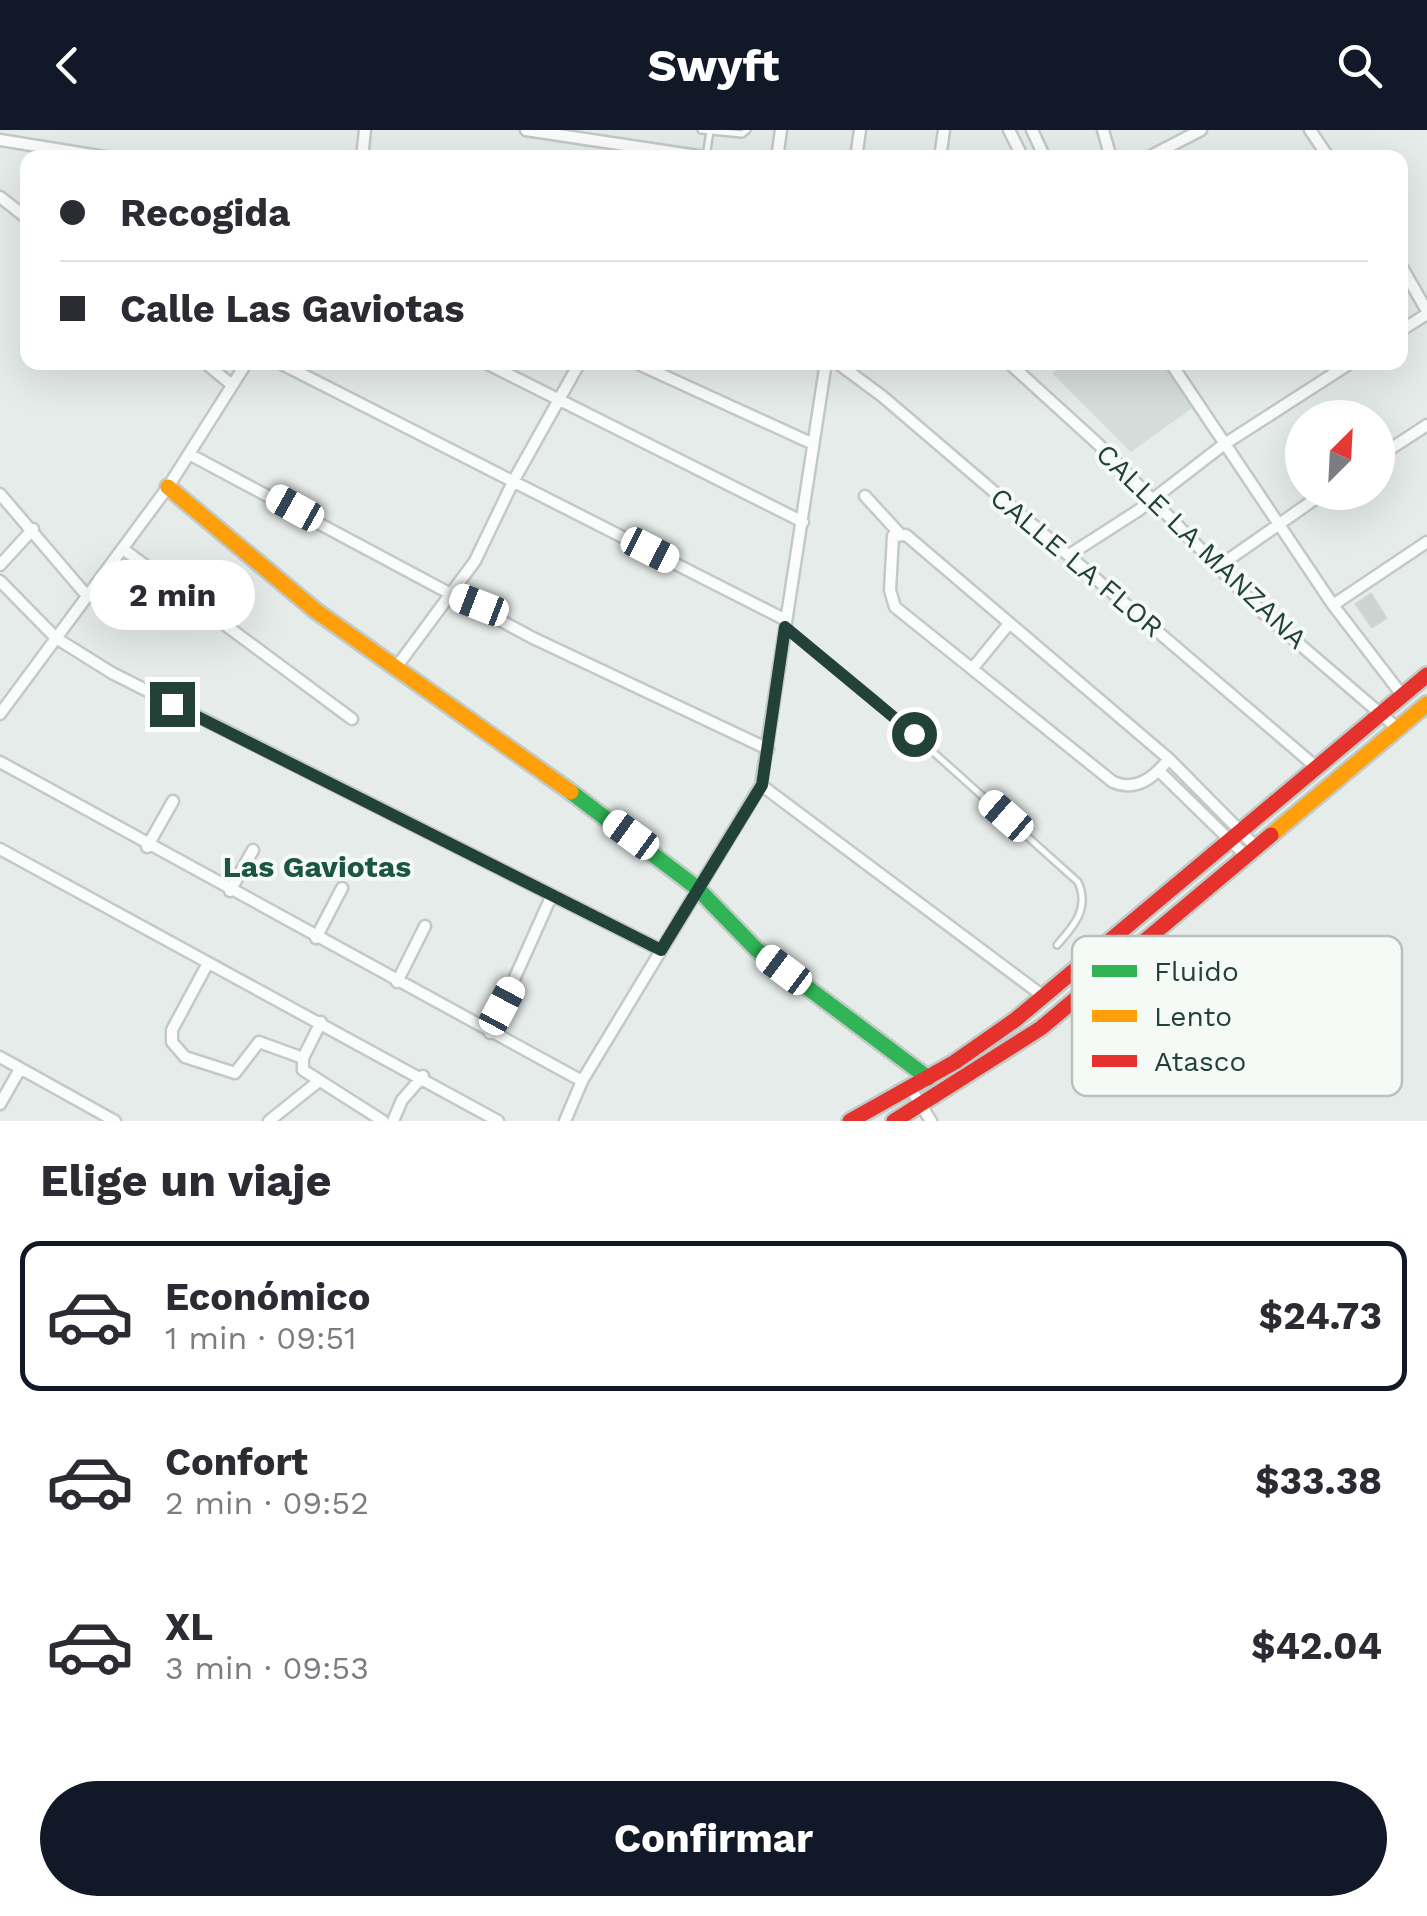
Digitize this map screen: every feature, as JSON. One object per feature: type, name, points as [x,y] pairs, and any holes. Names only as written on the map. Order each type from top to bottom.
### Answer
[{"type":"main road","points":[[168,487],[316,611],[471,718],[696,888],[756,949],[928,1078]]},
{"type":"main road","points":[[1114,936],[1427,675]]},
{"type":"main road","points":[[1150,936],[1397,728],[1424,711],[1402,695]]},
{"type":"main road","points":[[850,1121],[928,1078],[1015,1020],[1072,972]]},
{"type":"main road","points":[[894,1121],[1041,1028],[1072,1002]]},
{"type":"street","points":[[526,130],[662,150]]},
{"type":"street","points":[[1162,150],[1201,130]]},
{"type":"street","points":[[0,140],[62,150]]},
{"type":"street","points":[[0,197],[20,213]]},
{"type":"street","points":[[1408,279],[1427,313]]},
{"type":"street","points":[[214,370],[232,384]]},
{"type":"street","points":[[0,714],[168,487],[242,370]]},
{"type":"street","points":[[294,370],[786,623]]},
{"type":"street","points":[[500,370],[803,522]]},
{"type":"street","points":[[395,669],[476,561],[514,480],[576,370]]},
{"type":"street","points":[[651,370],[810,443]]},
{"type":"street","points":[[565,1121],[582,1081],[762,785],[803,522],[810,443],[824,370]]},
{"type":"street","name":"CALLE LA FLOR","points":[[846,370],[1315,766]]},
{"type":"street","name":"CALLE LA MANZANA","points":[[1016,370],[1152,498],[1261,611],[1397,728]]},
{"type":"street","points":[[1176,370],[1333,605],[1402,695]]},
{"type":"street","points":[[1068,555],[1340,370]]},
{"type":"street","points":[[1395,447],[1427,425]]},
{"type":"street","points":[[189,454],[449,594],[768,749]]},
{"type":"street","points":[[0,494],[33,528],[88,597]]},
{"type":"street","points":[[865,496],[899,533],[1169,759],[1250,851]]},
{"type":"street","points":[[1218,566],[1298,510]]},
{"type":"street","points":[[0,565],[33,528]]},
{"type":"street","points":[[899,533],[891,541],[890,599],[972,668],[1113,782],[1133,786],[1159,771],[1169,759]]},
{"type":"street","points":[[1333,605],[1427,542]]},
{"type":"street","points":[[123,549],[352,719]]},
{"type":"street","points":[[0,582],[56,638],[112,673],[551,898],[661,950]]},
{"type":"street","points":[[972,668],[1008,625]]},
{"type":"street","points":[[0,762],[230,892],[582,1081]]},
{"type":"street","points":[[1159,771],[1235,834]]},
{"type":"street","points":[[762,785],[1043,996]]},
{"type":"street","points":[[147,846],[173,801]]},
{"type":"street","points":[[0,850],[422,1076],[498,1121]]},
{"type":"street","points":[[230,892],[253,850]]},
{"type":"street","points":[[316,938],[342,888]]},
{"type":"street","points":[[490,1034],[551,898]]},
{"type":"street","points":[[397,982],[425,926]]},
{"type":"street","points":[[208,963],[172,1030],[172,1042],[185,1058],[235,1073],[259,1042],[302,1058]]},
{"type":"street","points":[[321,1022],[302,1058],[303,1070],[383,1121]]},
{"type":"street","points":[[0,1057],[115,1121]]},
{"type":"street","points":[[0,1104],[20,1069]]},
{"type":"street","points":[[392,1121],[402,1100],[422,1076]]},
{"type":"street","points":[[269,1121],[320,1081]]},
{"type":"street","points":[[910,1088],[931,1121]]},
{"type":"lane","points":[[701,130],[747,130]]},
{"type":"lane","points":[[786,623],[1078,882],[1083,902],[1080,914],[1058,944]]},
{"type":"shaded area","points":[[1169,370],[1195,406],[1131,452],[1052,373]]},
{"type":"building","points":[[1371,594],[1386,618],[1372,627],[1356,604]]},
{"type":"traffic: fast","points":[[571,792],[697,888],[756,949],[928,1078]]},
{"type":"traffic: slow","points":[[168,487],[316,611],[571,792]]},
{"type":"traffic: slow","points":[[1271,835],[1427,704]]},
{"type":"traffic: jam","points":[[1115,936],[1427,675]]},
{"type":"traffic: jam","points":[[1151,936],[1271,835]]},
{"type":"traffic: jam","points":[[850,1121],[955,1062],[1015,1020],[1072,972]]},
{"type":"traffic: jam","points":[[894,1121],[1041,1028],[1072,1002]]},
{"type":"district","name":"Las Gaviotas","points":[[317,867]]},
{"type":"route","points":[[172,704],[661,950],[762,785],[785,627],[914,734]]}]
